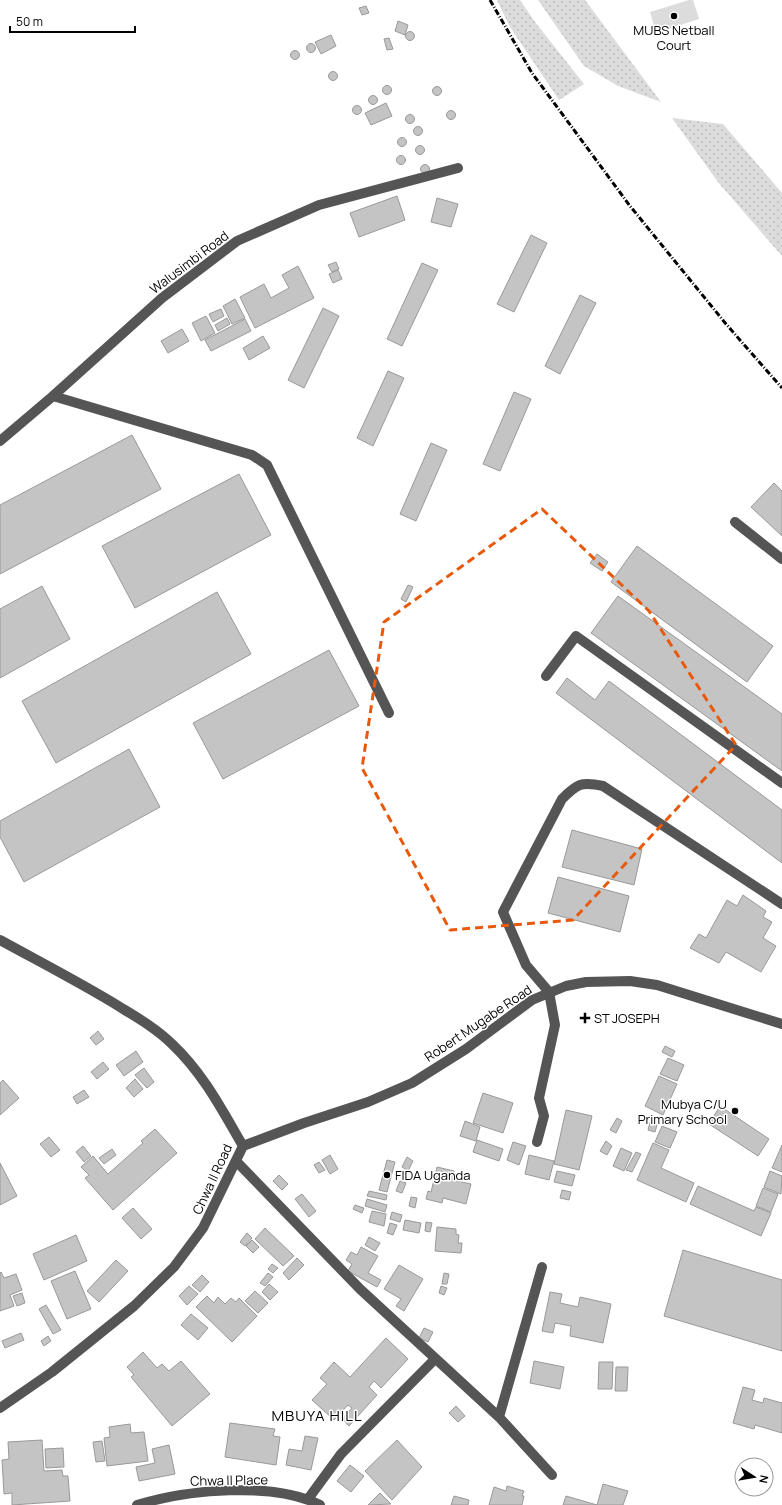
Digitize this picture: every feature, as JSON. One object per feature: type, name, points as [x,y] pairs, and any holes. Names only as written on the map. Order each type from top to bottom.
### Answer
[{"type":"street","name":"Walusimbi Road","points":[[0,441],[53,396],[162,298],[237,241],[319,205],[458,168]]},
{"type":"street","points":[[53,396],[252,456],[267,465],[389,713]]},
{"type":"street","points":[[735,522],[782,559]]},
{"type":"street","points":[[546,676],[576,636],[782,783]]},
{"type":"street","points":[[537,1142],[544,1116],[539,1098],[555,1025],[549,992],[526,965],[503,912],[562,799],[575,786],[589,783],[603,786],[782,904]]},
{"type":"street","name":"Chwa II Road","points":[[0,940],[87,987],[148,1024],[172,1044],[193,1066],[211,1090],[243,1146],[203,1228],[174,1266],[128,1310],[52,1372],[0,1408]]},
{"type":"street","name":"Robert Mugabe Road","points":[[243,1146],[304,1123],[368,1102],[412,1083],[466,1049],[532,1000],[566,986],[586,982],[630,981],[657,984],[782,1024]]},
{"type":"street","points":[[236,1161],[360,1289],[434,1359],[499,1417],[552,1475]]},
{"type":"street","points":[[499,1417],[542,1267]]},
{"type":"street","points":[[308,1499],[341,1454],[434,1359]]},
{"type":"street","name":"Chwa II Place","points":[[137,1505],[182,1494],[217,1491],[265,1490],[308,1499],[320,1505]]},
{"type":"highlighted area","points":[[542,509],[649,611],[736,745],[573,920],[450,930],[362,768],[384,622]]},
{"type":"shaded area","points":[[497,0],[520,0],[535,22],[584,84],[559,100],[510,27]]},
{"type":"shaded area","points":[[538,0],[585,0],[661,102],[618,86],[584,66]]},
{"type":"shaded area","name":"MUBS Netball Court","points":[[693,0],[699,19],[656,33],[650,12]]},
{"type":"shaded area","points":[[672,118],[723,124],[782,193],[782,256],[718,182]]},
{"type":"building","points":[[366,6],[369,13],[362,15],[359,8]]},
{"type":"building","points":[[398,21],[408,25],[405,35],[395,31]]},
{"type":"building","points":[[410,31],[415,36],[410,41],[405,36]]},
{"type":"building","points":[[331,35],[336,46],[321,54],[315,42]]},
{"type":"building","points":[[389,38],[393,49],[387,50],[384,39]]},
{"type":"building","points":[[311,43],[316,48],[311,53],[306,48]]},
{"type":"building","points":[[295,50],[300,55],[295,60],[290,55]]},
{"type":"building","points":[[333,71],[338,76],[333,81],[328,76]]},
{"type":"building","points":[[387,85],[392,90],[387,95],[382,90]]},
{"type":"building","points":[[437,86],[442,91],[437,96],[432,91]]},
{"type":"building","points":[[373,95],[378,100],[373,105],[368,100]]},
{"type":"building","points":[[386,103],[392,116],[371,125],[365,113]]},
{"type":"building","points":[[357,105],[362,110],[357,115],[352,110]]},
{"type":"building","points":[[451,110],[456,115],[451,120],[446,115]]},
{"type":"building","points":[[410,114],[415,119],[410,124],[405,119]]},
{"type":"building","points":[[418,126],[423,131],[418,136],[413,131]]},
{"type":"building","points":[[402,137],[407,142],[402,147],[397,142]]},
{"type":"building","points":[[420,145],[425,150],[420,155],[415,150]]},
{"type":"building","points":[[401,155],[406,160],[401,165],[396,160]]},
{"type":"building","points":[[423,165],[427,165],[429,169],[427,173],[423,173],[421,171],[421,167]]},
{"type":"building","points":[[397,196],[405,220],[359,237],[350,213]]},
{"type":"building","points":[[437,198],[458,204],[451,227],[431,222]]},
{"type":"building","points":[[531,235],[547,243],[514,312],[497,304]]},
{"type":"building","points":[[336,262],[339,269],[332,272],[328,265]]},
{"type":"building","points":[[422,263],[438,270],[402,346],[387,339]]},
{"type":"building","points":[[298,266],[314,298],[255,328],[240,297],[264,284],[271,298],[289,288],[282,275]]},
{"type":"building","points":[[338,270],[342,279],[333,283],[329,274]]},
{"type":"building","points":[[580,295],[596,303],[560,374],[545,366]]},
{"type":"building","points":[[235,299],[245,318],[232,324],[223,306]]},
{"type":"building","points":[[323,308],[339,316],[304,388],[288,380]]},
{"type":"building","points":[[221,309],[224,316],[213,322],[209,314]]},
{"type":"building","points":[[206,316],[215,333],[201,341],[192,323]]},
{"type":"building","points":[[227,318],[230,324],[218,331],[215,325]]},
{"type":"building","points":[[245,319],[251,331],[211,351],[205,340]]},
{"type":"building","points":[[182,329],[189,341],[168,353],[161,341]]},
{"type":"building","points":[[263,336],[270,348],[249,360],[243,348]]},
{"type":"building","points":[[388,371],[404,378],[373,446],[357,438]]},
{"type":"building","points":[[514,392],[531,399],[500,471],[483,464]]},
{"type":"building","points":[[132,435],[161,489],[0,574],[0,505]]},
{"type":"building","points":[[431,443],[447,450],[416,521],[400,514]]},
{"type":"building","points":[[239,474],[271,535],[135,608],[102,546]]},
{"type":"building","points":[[774,483],[782,491],[782,536],[751,507]]},
{"type":"building","points":[[637,546],[773,646],[747,682],[611,582]]},
{"type":"building","points":[[597,554],[608,562],[602,571],[590,563]]},
{"type":"building","points":[[408,585],[413,587],[406,602],[401,599]]},
{"type":"building","points":[[42,586],[70,639],[0,678],[0,609]]},
{"type":"building","points":[[217,592],[251,654],[56,763],[22,701]]},
{"type":"building","points":[[618,596],[782,714],[782,771],[591,633]]},
{"type":"building","points":[[329,650],[359,706],[223,779],[193,723]]},
{"type":"building","points":[[567,678],[595,700],[609,681],[782,810],[782,863],[556,693]]},
{"type":"building","points":[[129,749],[160,807],[24,882],[0,837],[0,821]]},
{"type":"building","points":[[572,830],[642,849],[634,885],[562,867]]},
{"type":"building","points":[[558,877],[629,896],[620,932],[548,913]]},
{"type":"building","points":[[743,895],[766,911],[763,917],[772,922],[763,938],[776,946],[761,972],[726,952],[719,963],[690,948],[699,934],[706,938],[727,900],[737,906]]},
{"type":"building","points":[[98,1031],[104,1039],[96,1045],[90,1038]]},
{"type":"building","points":[[665,1046],[675,1051],[672,1057],[662,1052]]},
{"type":"building","points":[[136,1051],[143,1062],[124,1076],[116,1065]]},
{"type":"building","points":[[668,1058],[684,1065],[677,1081],[660,1074]]},
{"type":"building","points":[[103,1062],[109,1069],[97,1079],[91,1072]]},
{"type":"building","points":[[144,1068],[154,1082],[147,1088],[135,1075]]},
{"type":"building","points":[[659,1076],[677,1084],[663,1115],[645,1106]]},
{"type":"building","points":[[135,1079],[143,1089],[134,1097],[126,1088]]},
{"type":"building","points":[[3,1080],[19,1098],[0,1115],[0,1083]]},
{"type":"building","points":[[84,1090],[89,1097],[77,1104],[73,1097]]},
{"type":"building","points":[[483,1093],[513,1103],[503,1133],[473,1123]]},
{"type":"building","points":[[720,1106],[769,1139],[758,1156],[709,1124]]},
{"type":"building","points":[[566,1110],[592,1116],[579,1170],[554,1164]]},
{"type":"building","points":[[617,1118],[622,1121],[616,1133],[610,1130]]},
{"type":"building","points":[[465,1121],[480,1127],[476,1141],[460,1136]]},
{"type":"building","points":[[650,1122],[657,1125],[655,1132],[648,1130]]},
{"type":"building","points":[[662,1126],[677,1132],[670,1148],[655,1142]]},
{"type":"building","points":[[155,1129],[177,1153],[113,1210],[85,1178],[89,1175],[81,1167],[93,1156],[108,1174],[143,1143],[141,1141]]},
{"type":"building","points":[[49,1137],[60,1150],[51,1157],[40,1144]]},
{"type":"building","points":[[477,1140],[503,1149],[499,1161],[473,1152]]},
{"type":"building","points":[[606,1141],[612,1146],[607,1155],[600,1151]]},
{"type":"building","points":[[513,1142],[526,1146],[519,1165],[507,1160]]},
{"type":"building","points":[[653,1143],[669,1150],[661,1168],[694,1183],[686,1202],[637,1180]]},
{"type":"building","points":[[782,1145],[782,1172],[772,1168]]},
{"type":"building","points":[[83,1146],[91,1156],[84,1162],[76,1152]]},
{"type":"building","points":[[621,1148],[632,1153],[624,1171],[613,1166]]},
{"type":"building","points":[[112,1149],[116,1155],[104,1164],[99,1158]]},
{"type":"building","points":[[636,1152],[641,1154],[632,1172],[626,1170]]},
{"type":"building","points":[[330,1155],[338,1169],[330,1174],[322,1160]]},
{"type":"building","points":[[529,1155],[554,1161],[549,1180],[525,1174]]},
{"type":"building","points":[[407,1157],[413,1161],[408,1171],[402,1167]]},
{"type":"building","points":[[387,1160],[395,1162],[387,1192],[379,1190]]},
{"type":"building","points":[[319,1162],[325,1170],[319,1173],[314,1165]]},
{"type":"building","points":[[0,1163],[17,1196],[0,1205]]},
{"type":"building","points":[[437,1167],[454,1171],[453,1180],[471,1184],[466,1204],[443,1198],[442,1203],[426,1199],[428,1191],[431,1192]]},
{"type":"building","points":[[557,1171],[575,1175],[572,1186],[554,1182]]},
{"type":"building","points":[[770,1171],[782,1176],[781,1194],[764,1187]]},
{"type":"building","points":[[279,1175],[288,1184],[282,1190],[273,1181]]},
{"type":"building","points":[[400,1181],[406,1183],[402,1193],[396,1191]]},
{"type":"building","points":[[698,1186],[754,1211],[756,1207],[771,1213],[761,1236],[690,1204]]},
{"type":"building","points":[[763,1188],[778,1194],[771,1212],[756,1206]]},
{"type":"building","points":[[562,1190],[571,1192],[569,1200],[560,1198]]},
{"type":"building","points":[[369,1191],[387,1195],[386,1200],[367,1196]]},
{"type":"building","points":[[302,1194],[316,1211],[309,1217],[295,1199]]},
{"type":"building","points":[[411,1197],[417,1198],[415,1208],[409,1206]]},
{"type":"building","points":[[367,1199],[387,1205],[385,1212],[365,1206]]},
{"type":"building","points":[[355,1205],[364,1208],[362,1213],[353,1209]]},
{"type":"building","points":[[133,1208],[152,1229],[141,1239],[122,1218]]},
{"type":"building","points":[[372,1211],[386,1214],[384,1226],[369,1222]]},
{"type":"building","points":[[392,1212],[402,1215],[400,1222],[390,1219]]},
{"type":"building","points":[[405,1220],[421,1223],[419,1233],[403,1230]]},
{"type":"building","points":[[426,1222],[432,1223],[430,1232],[425,1231]]},
{"type":"building","points":[[390,1223],[397,1225],[393,1235],[387,1233]]},
{"type":"building","points":[[437,1227],[456,1229],[456,1234],[459,1235],[458,1243],[462,1243],[461,1253],[435,1251]]},
{"type":"building","points":[[265,1228],[294,1256],[283,1266],[255,1239]]},
{"type":"building","points":[[247,1233],[252,1238],[245,1246],[240,1242]]},
{"type":"building","points":[[76,1235],[87,1261],[44,1280],[33,1254]]},
{"type":"building","points":[[369,1237],[380,1243],[375,1251],[365,1245]]},
{"type":"building","points":[[252,1240],[259,1247],[253,1253],[246,1246]]},
{"type":"building","points":[[361,1247],[378,1256],[368,1273],[381,1280],[377,1287],[348,1271],[352,1264],[346,1260],[351,1252],[357,1255]]},
{"type":"building","points":[[683,1250],[782,1280],[782,1351],[664,1316]]},
{"type":"building","points":[[297,1258],[304,1265],[289,1280],[283,1273]]},
{"type":"building","points":[[116,1260],[128,1271],[99,1302],[87,1291]]},
{"type":"building","points":[[272,1264],[278,1268],[273,1273],[268,1269]]},
{"type":"building","points":[[399,1265],[423,1279],[404,1311],[396,1306],[401,1299],[384,1289]]},
{"type":"building","points":[[75,1271],[91,1309],[67,1319],[51,1281]]},
{"type":"building","points":[[1,1272],[4,1278],[16,1274],[22,1290],[10,1295],[14,1306],[0,1311],[0,1273]]},
{"type":"building","points":[[268,1273],[273,1277],[265,1286],[260,1283]]},
{"type":"building","points":[[444,1273],[449,1274],[447,1284],[442,1284]]},
{"type":"building","points":[[202,1275],[209,1282],[200,1292],[192,1285]]},
{"type":"building","points":[[269,1284],[278,1292],[270,1300],[262,1292]]},
{"type":"building","points":[[189,1286],[198,1294],[187,1305],[179,1296]]},
{"type":"building","points":[[441,1286],[447,1288],[444,1295],[439,1293]]},
{"type":"building","points":[[255,1291],[268,1303],[258,1313],[245,1301]]},
{"type":"building","points":[[550,1292],[562,1294],[560,1303],[578,1307],[580,1297],[611,1304],[603,1343],[570,1336],[571,1326],[555,1323],[553,1333],[542,1331]]},
{"type":"building","points":[[22,1293],[25,1303],[17,1306],[13,1296]]},
{"type":"building","points":[[207,1296],[214,1303],[218,1297],[225,1304],[231,1298],[236,1302],[239,1298],[257,1316],[232,1342],[196,1307]]},
{"type":"building","points":[[46,1305],[61,1330],[53,1334],[39,1309]]},
{"type":"building","points":[[191,1314],[208,1328],[198,1340],[181,1325]]},
{"type":"building","points":[[424,1328],[433,1332],[428,1342],[419,1338]]},
{"type":"building","points":[[21,1333],[24,1340],[5,1348],[2,1341]]},
{"type":"building","points":[[48,1336],[51,1341],[44,1346],[41,1341]]},
{"type":"building","points":[[386,1338],[408,1359],[381,1388],[374,1381],[369,1387],[377,1395],[349,1426],[342,1419],[352,1408],[348,1405],[334,1420],[312,1400],[327,1384],[320,1378],[334,1362],[350,1377]]},
{"type":"building","points":[[143,1352],[157,1368],[162,1364],[169,1371],[181,1361],[210,1394],[172,1426],[131,1377],[134,1375],[127,1367]]},
{"type":"building","points":[[534,1361],[564,1367],[560,1389],[530,1383]]},
{"type":"building","points":[[599,1362],[613,1362],[612,1389],[598,1389]]},
{"type":"building","points":[[616,1367],[628,1367],[627,1391],[615,1391]]},
{"type":"building","points":[[743,1387],[755,1390],[752,1400],[763,1403],[764,1398],[782,1403],[782,1433],[755,1425],[754,1429],[733,1423]]},
{"type":"building","points":[[456,1406],[465,1416],[458,1422],[449,1413]]},
{"type":"building","points":[[230,1423],[275,1429],[273,1436],[280,1437],[276,1465],[225,1457]]},
{"type":"building","points":[[130,1424],[131,1433],[144,1432],[148,1461],[107,1466],[104,1438],[110,1437],[109,1427]]},
{"type":"building","points":[[305,1436],[318,1438],[311,1470],[286,1465],[289,1449],[302,1451]]},
{"type":"building","points":[[42,1440],[44,1471],[62,1470],[63,1476],[68,1476],[70,1501],[12,1505],[12,1493],[4,1494],[2,1460],[9,1459],[8,1442]]},
{"type":"building","points":[[397,1440],[422,1467],[392,1500],[365,1471]]},
{"type":"building","points":[[102,1441],[105,1461],[96,1462],[93,1442]]},
{"type":"building","points":[[169,1445],[175,1474],[139,1481],[136,1467],[155,1463],[152,1449]]},
{"type":"building","points":[[63,1448],[64,1467],[46,1468],[45,1449]]},
{"type":"building","points":[[350,1465],[364,1476],[351,1492],[337,1481]]},
{"type":"building","points":[[603,1484],[628,1491],[623,1505],[597,1505]]},
{"type":"building","points":[[507,1486],[524,1491],[522,1496],[524,1496],[522,1505],[489,1505],[494,1487],[506,1491]]},
{"type":"building","points":[[380,1493],[391,1504],[368,1505]]},
{"type":"building","points":[[454,1496],[469,1500],[468,1505],[451,1505]]},
{"type":"building","points":[[566,1496],[597,1505],[563,1505]]},
{"type":"railway","points":[[490,0],[532,73],[630,206],[726,324],[782,388]]},
{"type":"place","name":"MUBS Netball Court","points":[[674,16]]},
{"type":"place","name":"ST JOSEPH","points":[[585,1018]]},
{"type":"place","name":"Mubya C/U Primary School","points":[[735,1111]]},
{"type":"place","name":"FIDA Uganda","points":[[387,1175]]},
{"type":"district","name":"MBUYA HILL","points":[[317,1416]]}]
